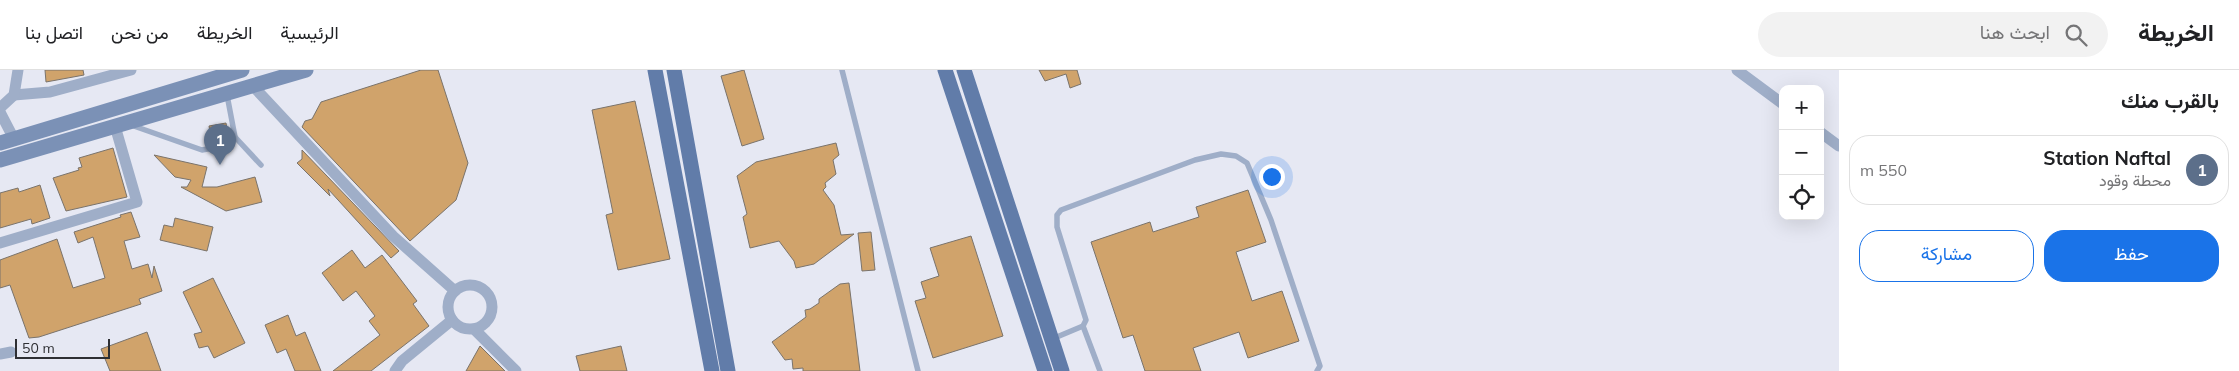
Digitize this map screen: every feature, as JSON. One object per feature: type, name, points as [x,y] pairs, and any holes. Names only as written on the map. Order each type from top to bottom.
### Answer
[{"type":"main road","points":[[7,141],[242,70]]},
{"type":"main road","points":[[0,160],[227,95],[306,70]]},
{"type":"main road","points":[[655,70],[712,371]]},
{"type":"main road","points":[[674,70],[728,371]]},
{"type":"main road","points":[[945,70],[1045,371]]},
{"type":"main road","points":[[964,70],[1061,368]]},
{"type":"main road","points":[[974,157],[991,151]]},
{"type":"street","points":[[0,108],[14,95],[18,70]]},
{"type":"street","points":[[14,95],[50,92],[131,70]]},
{"type":"street","points":[[1737,70],[1779,101]]},
{"type":"street","points":[[253,86],[393,236],[455,291]]},
{"type":"street","points":[[0,112],[7,141]]},
{"type":"street","points":[[0,243],[138,202],[121,125]]},
{"type":"street","points":[[1824,135],[1839,146]]},
{"type":"street","points":[[466,286],[484,290],[492,307],[489,319],[474,329],[461,328],[452,320],[448,308],[448,302],[455,291],[466,286]]},
{"type":"street","points":[[394,371],[402,361],[452,320]]},
{"type":"street","points":[[474,329],[516,371]]},
{"type":"street","points":[[1045,371],[1061,368]]},
{"type":"lane","points":[[842,70],[918,371]]},
{"type":"lane","points":[[227,95],[235,137],[261,166]]},
{"type":"lane","points":[[121,125],[202,150],[224,146],[235,137]]},
{"type":"lane","points":[[1052,339],[1083,326],[1086,320],[1057,226],[1057,214],[1061,210],[1195,160],[1221,154],[1236,156],[1247,163],[1271,220],[1320,366],[1317,371]]},
{"type":"lane","points":[[1083,326],[1100,371]]},
{"type":"building","points":[[45,70],[83,70],[84,75],[46,82]]},
{"type":"building","points":[[421,70],[438,70],[468,163],[456,200],[410,241],[302,127],[305,121],[312,119],[321,102]]},
{"type":"building","points":[[744,70],[764,139],[742,146],[721,76]]},
{"type":"building","points":[[1039,70],[1077,70],[1081,84],[1070,88],[1066,74],[1045,81]]},
{"type":"building","points":[[635,101],[670,259],[618,270],[606,215],[613,213],[592,110]]},
{"type":"building","points":[[226,123],[228,136],[223,141],[212,143],[209,126]]},
{"type":"building","points":[[836,143],[839,155],[833,160],[836,174],[825,183],[826,187],[823,190],[834,205],[841,235],[854,234],[814,264],[796,268],[794,261],[779,241],[750,248],[743,217],[747,214],[737,176],[756,162]]},
{"type":"building","points":[[113,148],[127,197],[66,211],[53,178],[79,170],[78,168],[82,167],[79,158]]},
{"type":"building","points":[[302,150],[399,251],[391,258],[328,189],[330,196],[297,163],[302,159]]},
{"type":"building","points":[[154,155],[207,167],[202,187],[217,187],[255,177],[262,202],[226,211],[181,187],[187,187],[191,180],[175,177]]},
{"type":"building","points":[[40,185],[50,218],[32,224],[31,219],[0,228],[0,193],[18,188],[19,192]]},
{"type":"building","points":[[1248,190],[1266,242],[1236,252],[1252,301],[1282,291],[1299,341],[1248,358],[1239,332],[1193,348],[1201,371],[1145,371],[1133,335],[1123,338],[1091,242],[1150,222],[1153,232],[1199,217],[1196,207]]},
{"type":"building","points":[[131,212],[140,237],[124,241],[132,269],[148,264],[152,278],[154,266],[162,291],[139,299],[141,304],[39,337],[29,338],[10,285],[0,288],[0,260],[57,239],[73,288],[105,278],[93,237],[78,243],[74,232]]},
{"type":"building","points":[[175,218],[213,227],[207,251],[160,240],[164,225],[173,227]]},
{"type":"building","points":[[871,232],[875,270],[862,271],[858,233]]},
{"type":"building","points":[[971,236],[1003,336],[933,358],[915,301],[926,298],[921,282],[939,276],[930,248]]},
{"type":"building","points":[[352,250],[365,268],[382,255],[417,301],[413,304],[429,326],[371,371],[333,371],[380,335],[369,321],[375,316],[356,291],[343,301],[322,273]]},
{"type":"building","points":[[213,278],[245,343],[214,358],[208,346],[199,348],[194,334],[202,332],[183,292]]},
{"type":"building","points":[[849,283],[860,371],[803,371],[803,368],[793,369],[792,359],[785,360],[772,342],[806,317],[805,310],[819,303],[819,299],[840,284]]},
{"type":"building","points":[[288,315],[296,336],[305,332],[321,371],[295,371],[286,349],[277,353],[265,325]]},
{"type":"building","points":[[147,332],[161,371],[110,371],[101,349]]},
{"type":"building","points":[[480,346],[505,371],[466,371]]},
{"type":"building","points":[[621,346],[627,371],[580,371],[576,356]]},
{"type":"place","name":"Station Naftal","points":[[220,165]]}]
